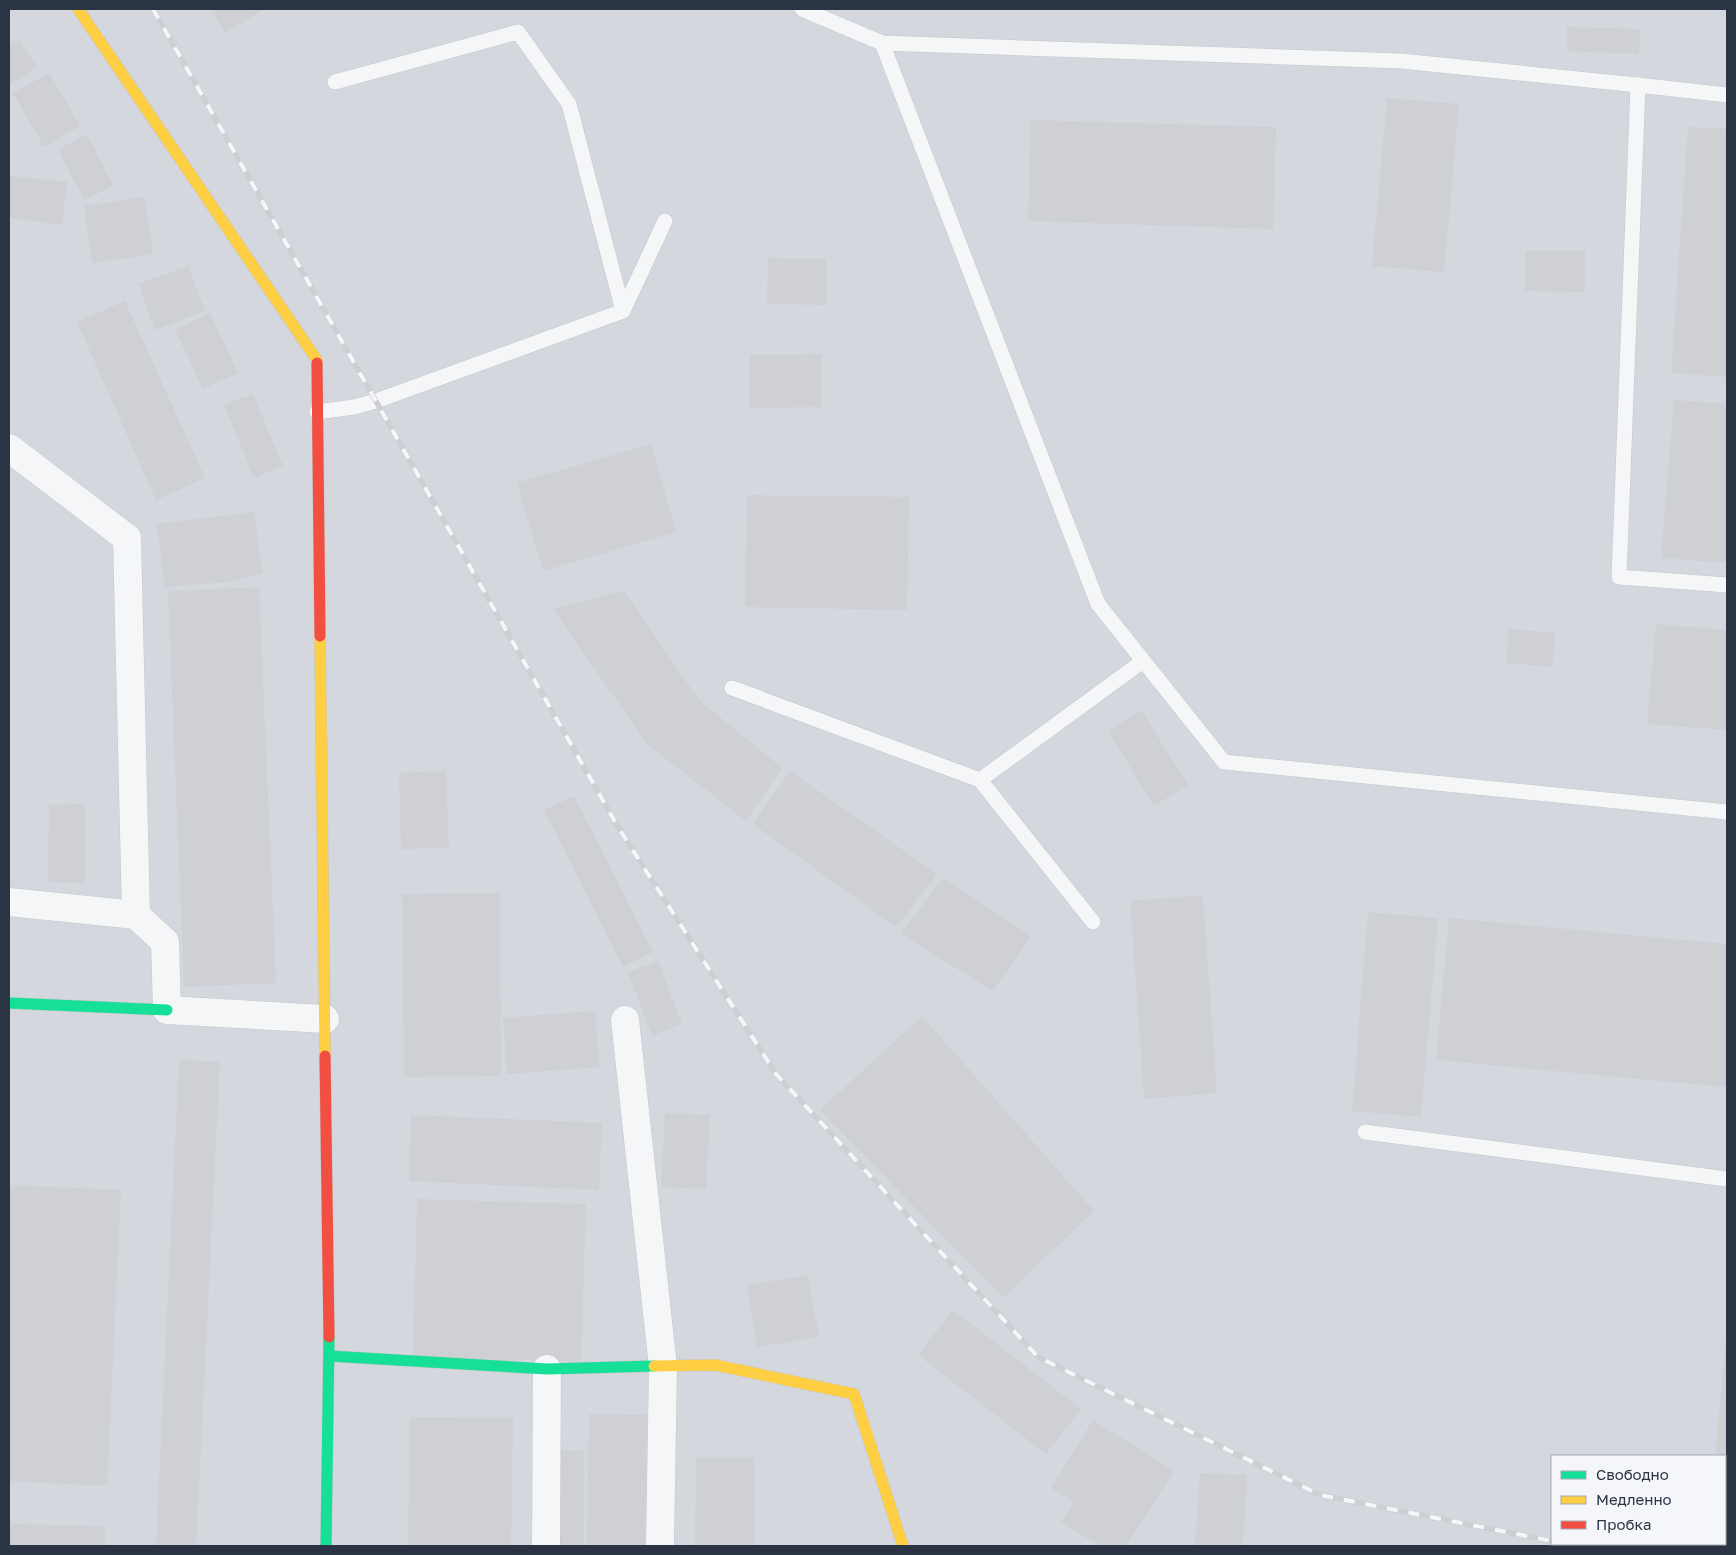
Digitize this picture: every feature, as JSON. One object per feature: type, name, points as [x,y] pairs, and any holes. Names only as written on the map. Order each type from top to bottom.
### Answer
[{"type":"street","points":[[81,14],[317,360],[330,1356],[326,1546]]},
{"type":"street","points":[[9,448],[127,538],[136,915]]},
{"type":"street","points":[[9,902],[136,915],[165,942],[167,1010]]},
{"type":"street","points":[[9,1002],[325,1019]]},
{"type":"street","points":[[625,1020],[664,1367],[660,1546]]},
{"type":"street","points":[[330,1356],[547,1368],[715,1365],[854,1394],[903,1546]]},
{"type":"street","points":[[546,1546],[547,1368]]},
{"type":"lane","points":[[81,14],[98,9]]},
{"type":"lane","points":[[802,9],[882,44],[1401,60],[1727,95]]},
{"type":"lane","points":[[334,82],[518,32],[569,104],[623,311]]},
{"type":"lane","points":[[882,44],[1098,604],[1224,762],[1727,812]]},
{"type":"lane","points":[[1638,85],[1619,577],[1727,585]]},
{"type":"lane","points":[[317,412],[354,407],[376,401],[623,311],[665,221]]},
{"type":"lane","points":[[980,780],[1143,661]]},
{"type":"lane","points":[[732,688],[980,780],[1093,922]]},
{"type":"lane","points":[[1365,1132],[1727,1179]]},
{"type":"shaded area","points":[[9,9],[1727,9],[1727,1546],[9,1546]]},
{"type":"building","points":[[210,9],[264,9],[225,33]]},
{"type":"building","points":[[1567,27],[1640,29],[1639,54],[1567,51]]},
{"type":"building","points":[[19,40],[37,67],[9,86],[9,46]]},
{"type":"building","points":[[49,73],[80,126],[44,147],[13,93]]},
{"type":"building","points":[[1387,98],[1459,104],[1444,272],[1372,266]]},
{"type":"building","points":[[1031,120],[1276,127],[1273,229],[1028,221]]},
{"type":"building","points":[[1688,127],[1727,129],[1727,377],[1671,373]]},
{"type":"building","points":[[87,134],[113,186],[84,200],[58,149]]},
{"type":"building","points":[[9,176],[67,182],[62,225],[9,218]]},
{"type":"building","points":[[144,197],[153,254],[92,263],[84,206]]},
{"type":"building","points":[[1525,251],[1585,251],[1585,292],[1525,291]]},
{"type":"building","points":[[768,258],[826,259],[826,305],[767,304]]},
{"type":"building","points":[[188,266],[205,311],[155,330],[138,284]]},
{"type":"building","points":[[125,301],[205,478],[156,500],[77,322]]},
{"type":"building","points":[[210,313],[238,373],[203,389],[175,330]]},
{"type":"building","points":[[821,354],[821,407],[750,408],[750,355]]},
{"type":"building","points":[[253,394],[283,466],[254,478],[224,405]]},
{"type":"building","points":[[1674,400],[1727,404],[1727,563],[1661,558]]},
{"type":"building","points":[[651,444],[676,532],[543,571],[517,483]]},
{"type":"building","points":[[747,495],[909,497],[907,610],[745,607]]},
{"type":"building","points":[[254,512],[262,574],[227,582],[165,587],[157,524]]},
{"type":"building","points":[[259,587],[276,983],[184,987],[168,591]]},
{"type":"building","points":[[624,591],[699,700],[782,768],[746,821],[647,744],[553,609]]},
{"type":"building","points":[[1656,624],[1727,630],[1727,730],[1647,724]]},
{"type":"building","points":[[1509,629],[1555,633],[1552,667],[1506,663]]},
{"type":"building","points":[[1141,710],[1188,785],[1154,806],[1108,731]]},
{"type":"building","points":[[446,771],[449,848],[401,849],[399,773]]},
{"type":"building","points":[[790,771],[937,874],[896,927],[753,824]]},
{"type":"building","points":[[574,796],[653,952],[623,967],[544,810]]},
{"type":"building","points":[[85,804],[85,883],[48,882],[49,805]]},
{"type":"building","points":[[943,878],[1031,936],[993,991],[901,934]]},
{"type":"building","points":[[500,893],[501,1076],[404,1077],[402,894]]},
{"type":"building","points":[[1203,895],[1217,1093],[1144,1099],[1130,901]]},
{"type":"building","points":[[1368,912],[1438,918],[1421,1117],[1352,1111]]},
{"type":"building","points":[[1449,918],[1727,944],[1727,1087],[1436,1060]]},
{"type":"building","points":[[658,961],[682,1024],[652,1036],[628,972]]},
{"type":"building","points":[[595,1011],[599,1067],[507,1074],[503,1018]]},
{"type":"building","points":[[922,1016],[1094,1211],[1003,1298],[820,1110]]},
{"type":"building","points":[[179,1060],[220,1062],[196,1546],[156,1546]]},
{"type":"building","points":[[665,1113],[710,1115],[706,1189],[661,1187]]},
{"type":"building","points":[[411,1115],[602,1123],[599,1190],[409,1181]]},
{"type":"building","points":[[9,1185],[121,1190],[107,1486],[9,1481]]},
{"type":"building","points":[[417,1199],[586,1204],[581,1362],[413,1357]]},
{"type":"building","points":[[808,1275],[819,1337],[757,1347],[747,1285]]},
{"type":"building","points":[[953,1310],[1081,1409],[1046,1454],[918,1355]]},
{"type":"building","points":[[1727,1339],[1727,1455],[1715,1454]]},
{"type":"building","points":[[589,1414],[647,1415],[645,1546],[587,1546]]},
{"type":"building","points":[[410,1417],[513,1418],[511,1546],[408,1546]]},
{"type":"building","points":[[1093,1420],[1174,1471],[1126,1546],[1100,1546],[1061,1522],[1074,1502],[1051,1488]]},
{"type":"building","points":[[584,1450],[584,1546],[554,1546],[554,1451]]},
{"type":"building","points":[[696,1458],[754,1458],[754,1546],[695,1546]]},
{"type":"building","points":[[1200,1473],[1247,1475],[1243,1546],[1195,1546]]},
{"type":"building","points":[[9,1524],[105,1526],[105,1546],[9,1546]]},
{"type":"railway","points":[[153,9],[618,827],[776,1074],[1038,1357],[1320,1495],[1551,1541]]},
{"type":"railway","points":[[1572,1545],[1578,1546]]},
{"type":"traffic: fast","points":[[9,1003],[167,1010]]},
{"type":"traffic: fast","points":[[326,1546],[329,1337]]},
{"type":"traffic: fast","points":[[329,1356],[547,1369],[654,1366]]},
{"type":"traffic: slow","points":[[78,9],[317,360],[317,363]]},
{"type":"traffic: slow","points":[[320,636],[325,1056]]},
{"type":"traffic: slow","points":[[654,1366],[715,1365],[854,1394],[903,1546]]},
{"type":"traffic: jam","points":[[317,363],[320,636]]},
{"type":"traffic: jam","points":[[325,1056],[329,1337]]}]
